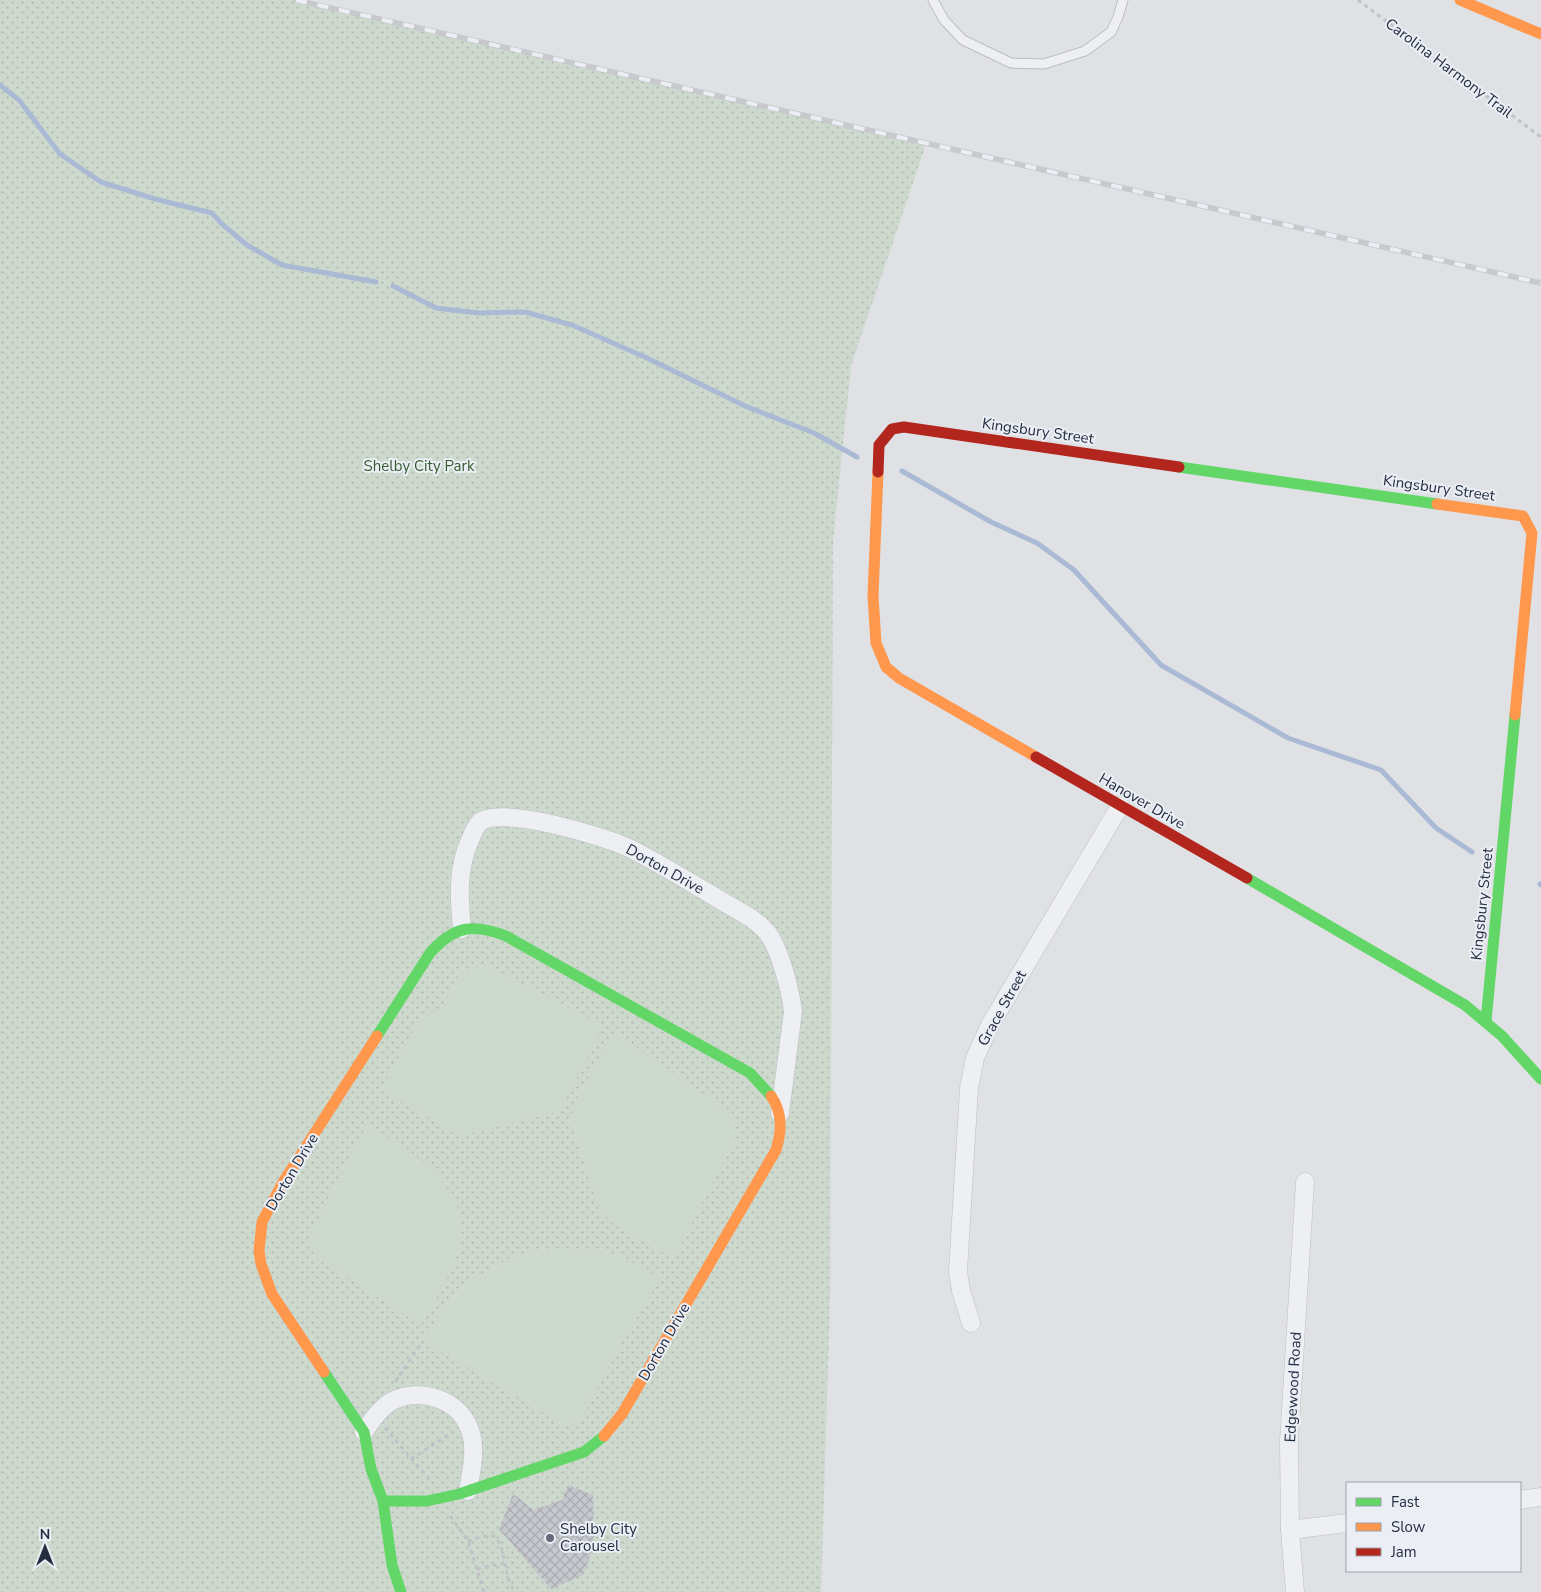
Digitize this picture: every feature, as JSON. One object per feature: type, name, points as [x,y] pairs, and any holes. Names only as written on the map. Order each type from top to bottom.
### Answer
[{"type":"street","points":[[1460,0],[1541,34]]},
{"type":"street","name":"Kingsbury Street","points":[[879,470],[879,445],[892,429],[904,427],[1523,516],[1532,534],[1486,1021]]},
{"type":"street","name":"Hanover Drive","points":[[879,470],[873,596],[876,642],[886,667],[899,678],[1465,1004],[1502,1036],[1541,1079]]},
{"type":"street","name":"Grace Street","points":[[971,1323],[961,1291],[958,1271],[969,1088],[975,1058],[990,1024],[1120,806]]},
{"type":"street","name":"Dorton Drive","points":[[383,1501],[428,1501],[468,1491],[584,1452],[595,1444],[608,1432],[622,1414],[776,1150],[780,1138],[780,1113],[793,1011],[792,1002],[775,948],[766,932],[751,918],[628,847],[571,829],[514,817],[498,817],[486,819],[480,823],[464,854],[459,899],[462,929]]},
{"type":"street","name":"Dorton Drive","points":[[401,1592],[392,1565],[383,1501],[371,1469],[364,1432],[272,1294],[258,1251],[262,1222],[282,1184],[430,953],[451,933],[462,929],[484,928],[494,930],[750,1073],[772,1094],[780,1113]]},
{"type":"street","name":"Edgewood Road","points":[[1295,1592],[1290,1530],[1289,1441],[1305,1182]]},
{"type":"street","points":[[364,1432],[372,1419],[382,1417],[391,1402],[404,1397],[426,1396],[440,1398],[451,1405],[469,1428],[474,1449],[468,1491]]},
{"type":"street","points":[[1521,1500],[1541,1497]]},
{"type":"street","points":[[1290,1530],[1346,1523]]},
{"type":"lane","points":[[934,0],[944,20],[962,40],[1011,63],[1044,64],[1085,50],[1111,32],[1123,0]]},
{"type":"path","name":"Carolina Harmony Trail","points":[[1358,0],[1541,136]]},
{"type":"path","points":[[423,1341],[391,1388],[382,1417],[411,1459],[433,1484]]},
{"type":"path","points":[[411,1459],[466,1424]]},
{"type":"path","points":[[450,1516],[468,1541],[484,1592]]},
{"type":"path","points":[[468,1541],[490,1536],[495,1537],[501,1546],[508,1577],[515,1592]]},
{"type":"path","points":[[477,1569],[504,1562]]},
{"type":"green space","name":"Shelby City Park","points":[[0,0],[296,0],[926,144],[851,366],[833,541],[830,1301],[821,1592],[0,1592]]},
{"type":"green space","points":[[485,965],[604,1026],[560,1111],[459,1136],[381,1090],[422,1015],[440,1010],[462,971]]},
{"type":"green space","points":[[614,1032],[726,1109],[732,1117],[737,1136],[674,1258],[651,1247],[612,1222],[599,1210],[571,1122],[582,1090]]},
{"type":"green space","points":[[367,1125],[410,1152],[438,1176],[449,1189],[457,1204],[461,1220],[461,1233],[455,1260],[421,1325],[315,1257],[309,1239]]},
{"type":"green space","points":[[562,1248],[593,1249],[620,1256],[661,1277],[616,1352],[580,1422],[564,1425],[423,1341],[442,1310],[477,1276],[505,1261],[531,1252]]},
{"type":"building","name":"Shelby City Carousel","points":[[568,1485],[593,1495],[594,1547],[583,1575],[551,1589],[499,1529],[513,1494],[534,1510],[562,1500]]},
{"type":"waterway","points":[[0,85],[19,100],[60,154],[101,182],[155,199],[212,213],[247,245],[282,265],[376,282]]},
{"type":"waterway","points":[[393,286],[436,308],[478,313],[525,312],[572,325],[647,358],[745,406],[814,433],[857,457]]},
{"type":"waterway","points":[[902,471],[991,522],[1037,543],[1074,570],[1161,665],[1288,738],[1381,770],[1436,828],[1472,852]]},
{"type":"railway","points":[[296,0],[1541,283]]},
{"type":"traffic: fast","points":[[1179,467],[1437,504]]},
{"type":"traffic: fast","points":[[1486,1021],[1515,715]]},
{"type":"traffic: fast","points":[[1247,878],[1465,1005],[1502,1036],[1541,1079]]},
{"type":"traffic: fast","points":[[377,1036],[430,953],[447,937],[456,932],[484,929],[506,936],[750,1073],[771,1096]]},
{"type":"traffic: fast","points":[[324,1372],[364,1432],[371,1469],[383,1501],[392,1565],[401,1592]]},
{"type":"traffic: fast","points":[[383,1501],[427,1501],[459,1494],[584,1452],[604,1436]]},
{"type":"traffic: slow","points":[[1460,0],[1541,34]]},
{"type":"traffic: slow","points":[[878,472],[873,596],[876,643],[886,667],[899,678],[1036,757]]},
{"type":"traffic: slow","points":[[1437,504],[1523,516],[1532,533],[1515,715]]},
{"type":"traffic: slow","points":[[324,1372],[272,1294],[261,1264],[259,1251],[262,1222],[282,1184],[377,1036]]},
{"type":"traffic: slow","points":[[604,1436],[622,1414],[776,1150],[780,1122],[778,1109],[771,1096]]},
{"type":"traffic: jam","points":[[878,472],[879,445],[892,429],[904,427],[1179,467]]},
{"type":"traffic: jam","points":[[1036,757],[1247,878]]},
{"type":"place","name":"Shelby City Carousel","points":[[550,1538]]}]
